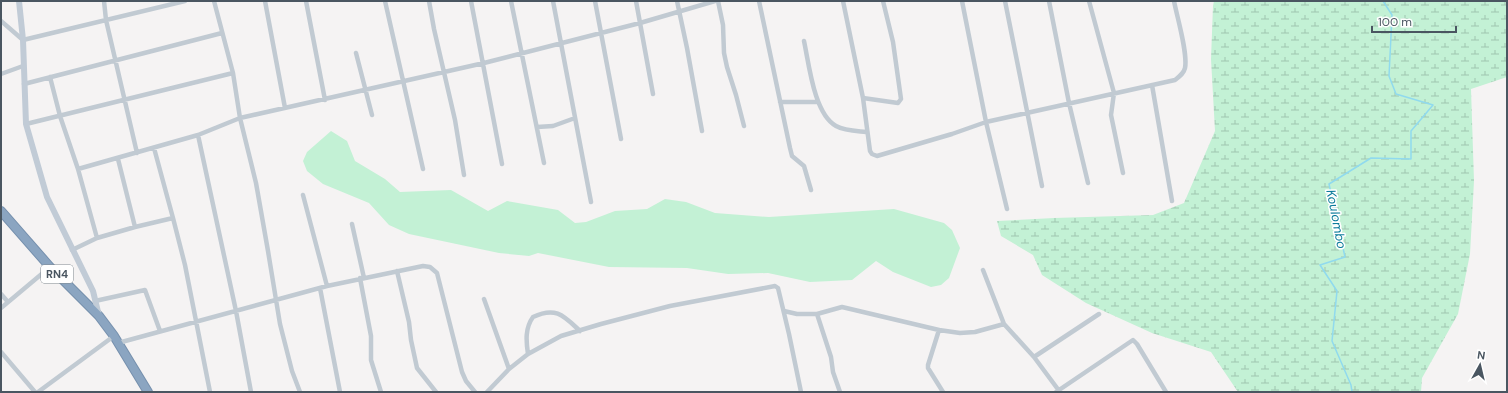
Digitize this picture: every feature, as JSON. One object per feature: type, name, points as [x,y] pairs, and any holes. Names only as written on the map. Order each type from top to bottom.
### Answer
[{"type":"highway","name":"RN4","points":[[1,211],[50,268],[99,316],[116,340],[148,392]]},
{"type":"street","points":[[19,1],[23,40],[26,124],[47,197],[93,291],[99,316]]},
{"type":"street","points":[[104,1],[106,20],[137,153]]},
{"type":"street","points":[[23,40],[185,1]]},
{"type":"street","points":[[214,1],[233,74],[240,118],[256,183],[280,324],[292,372],[300,392]]},
{"type":"street","points":[[265,1],[285,108]]},
{"type":"street","points":[[306,1],[325,100]]},
{"type":"street","points":[[385,1],[423,169]]},
{"type":"street","points":[[429,1],[455,120],[464,175]]},
{"type":"street","points":[[471,1],[502,164]]},
{"type":"street","points":[[511,1],[544,163]]},
{"type":"street","points":[[553,1],[591,202]]},
{"type":"street","points":[[595,1],[621,139]]},
{"type":"street","points":[[636,1],[654,94]]},
{"type":"street","points":[[677,1],[702,131]]},
{"type":"street","points":[[78,169],[118,159],[198,135],[240,118],[484,63],[640,23],[715,1]]},
{"type":"street","points":[[718,1],[724,25],[724,53],[744,126]]},
{"type":"street","points":[[759,1],[792,156],[804,166],[811,190]]},
{"type":"street","points":[[843,1],[863,98],[866,132],[870,151],[876,156],[952,134],[986,122],[1176,80],[1183,73],[1185,67],[1183,42],[1174,1]]},
{"type":"street","points":[[863,98],[898,103],[901,99],[893,42],[883,1]]},
{"type":"street","points":[[962,1],[986,122],[1007,209]]},
{"type":"street","points":[[1005,1],[1042,186]]},
{"type":"street","points":[[1049,1],[1069,103],[1088,184]]},
{"type":"street","points":[[1089,1],[1114,93],[1111,115],[1123,173]]},
{"type":"street","points":[[1,21],[23,40]]},
{"type":"street","points":[[24,84],[222,33]]},
{"type":"street","points":[[804,41],[818,102],[822,113],[835,126],[842,129],[866,132]]},
{"type":"street","points":[[356,53],[364,90],[372,115]]},
{"type":"street","points":[[1,74],[23,66]]},
{"type":"street","points":[[26,124],[233,74]]},
{"type":"street","points":[[50,77],[60,116],[78,169],[97,238]]},
{"type":"street","points":[[1152,85],[1172,201]]},
{"type":"street","points":[[780,102],[818,102]]},
{"type":"street","points":[[537,127],[553,126],[575,118]]},
{"type":"street","points":[[198,135],[236,311],[251,392]]},
{"type":"street","points":[[154,148],[180,244],[210,392]]},
{"type":"street","points":[[118,159],[135,227]]},
{"type":"street","points":[[303,195],[327,286]]},
{"type":"street","points":[[72,250],[97,238],[173,218]]},
{"type":"street","points":[[352,224],[371,336],[371,360],[381,392]]},
{"type":"street","points":[[1,352],[39,391],[116,340],[160,331],[327,286],[423,266],[430,267],[437,273],[460,366],[466,381],[475,392]]},
{"type":"street","points":[[1,308],[50,268]]},
{"type":"street","points":[[983,270],[1004,324],[1034,357],[1058,391],[1133,340],[1137,344],[1166,392]]},
{"type":"street","points":[[398,272],[417,368],[436,392]]},
{"type":"street","points":[[487,392],[509,369],[528,354],[561,336],[670,306],[775,286],[778,288],[784,311],[801,392]]},
{"type":"street","points":[[320,288],[340,392]]},
{"type":"street","points":[[96,301],[145,290],[160,331]]},
{"type":"street","points":[[1,294],[8,302]]},
{"type":"street","points":[[484,299],[509,369]]},
{"type":"street","points":[[784,311],[797,314],[817,314],[842,307],[939,330],[960,333],[975,332],[1004,324]]},
{"type":"street","points":[[528,354],[528,327],[533,317],[538,314],[561,314],[580,331]]},
{"type":"street","points":[[817,314],[831,356],[833,372],[840,392]]},
{"type":"street","points":[[1034,357],[1099,314]]},
{"type":"street","points":[[939,330],[928,368],[943,392]]},
{"type":"green space","points":[[1214,1],[1507,1],[1507,77],[1471,89],[1474,181],[1470,254],[1458,314],[1422,378],[1421,392],[1238,392],[1211,352],[1152,333],[1086,303],[1042,275],[1033,255],[1001,236],[997,221],[1153,215],[1184,203],[1215,131],[1211,59]]},
{"type":"green space","points":[[331,131],[347,141],[355,161],[385,179],[400,192],[451,190],[488,211],[507,201],[558,210],[575,223],[586,222],[615,211],[647,209],[665,199],[686,202],[715,213],[769,217],[894,209],[944,223],[952,230],[960,248],[949,278],[941,285],[931,287],[893,272],[876,261],[852,280],[810,282],[768,273],[728,274],[687,268],[609,267],[538,253],[529,256],[499,253],[409,234],[389,225],[369,203],[323,184],[307,171],[303,161],[307,152]]},
{"type":"waterway","name":"Koulombo","points":[[1352,392],[1351,385],[1332,341],[1337,291],[1320,265],[1345,257],[1329,184],[1371,158],[1411,159],[1411,131],[1433,105],[1396,94],[1389,76],[1392,15],[1383,1]]}]
